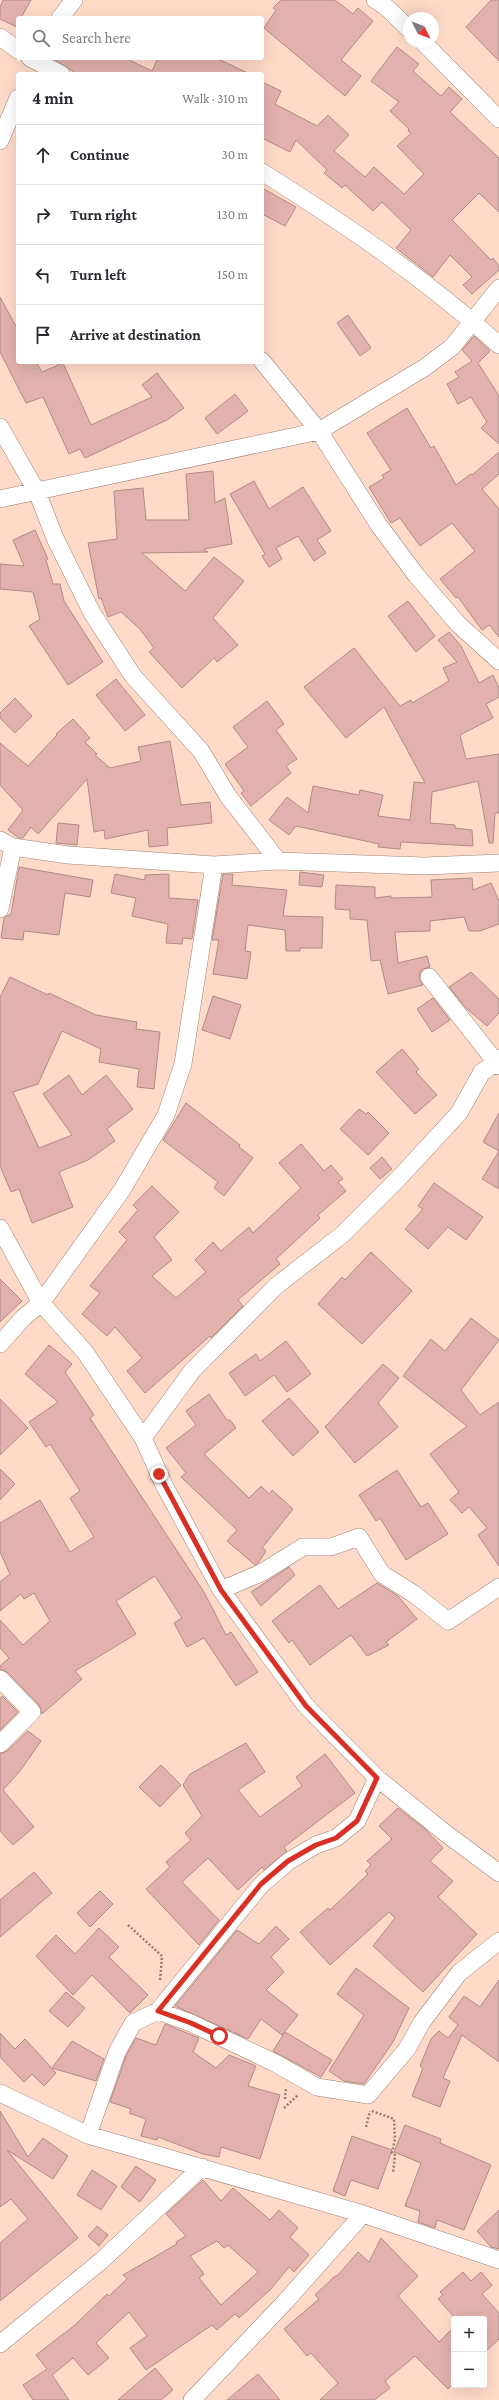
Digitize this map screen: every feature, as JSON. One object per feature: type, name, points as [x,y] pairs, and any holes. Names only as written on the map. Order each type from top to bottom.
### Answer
[{"type":"street","points":[[62,16],[74,0]]},
{"type":"street","points":[[375,0],[385,6],[403,23]]},
{"type":"street","points":[[0,36],[16,48]]},
{"type":"street","points":[[428,48],[499,119]]},
{"type":"street","points":[[31,63],[56,72]]},
{"type":"street","points":[[0,141],[16,103]]},
{"type":"street","points":[[264,173],[355,231],[423,281],[474,322],[499,345]]},
{"type":"street","points":[[0,500],[319,431],[424,368],[452,347],[474,322],[499,288]]},
{"type":"street","points":[[264,363],[319,431],[378,524],[416,575],[458,624],[499,661]]},
{"type":"street","points":[[0,427],[37,492],[55,538],[100,626],[133,676],[202,751],[228,796],[278,861]]},
{"type":"street","points":[[0,909],[7,844],[68,855],[214,865],[278,861],[424,866],[499,863]]},
{"type":"street","points":[[0,1344],[23,1318],[40,1303],[122,1190],[166,1115],[183,1064],[214,865]]},
{"type":"street","points":[[143,1438],[192,1371],[276,1286],[343,1234],[398,1179],[459,1113],[482,1072],[498,1062],[429,976]]},
{"type":"street","points":[[0,1228],[40,1303],[85,1352],[143,1438],[164,1485],[221,1590],[306,1706],[377,1778],[444,1832],[499,1873]]},
{"type":"street","points":[[221,1590],[261,1573],[303,1547],[331,1546],[359,1537],[382,1574],[414,1594],[448,1621],[499,1587]]},
{"type":"street","points":[[0,1679],[32,1712],[0,1744]]},
{"type":"street","points":[[88,2135],[117,2052],[133,2023],[158,2011],[261,1884],[288,1861],[316,1845],[336,1838],[357,1821],[377,1778]]},
{"type":"street","points":[[158,2011],[191,2023],[317,2087],[368,2095],[407,2049],[422,2022],[459,1973],[499,1941]]},
{"type":"street","points":[[0,2093],[88,2135],[362,2214],[499,2260]]},
{"type":"street","points":[[0,2344],[101,2261],[202,2167]]},
{"type":"street","points":[[192,2400],[285,2302],[362,2214]]},
{"type":"path","points":[[128,1925],[162,1956],[158,2011]]},
{"type":"path","points":[[370,2110],[394,2119],[395,2139],[392,2153],[395,2154],[393,2173]]},
{"type":"building","points":[[3,0],[31,0],[22,16],[16,16],[16,27],[0,19],[0,7]]},
{"type":"building","points":[[281,0],[335,0],[353,14],[358,8],[373,21],[341,60],[361,76],[345,96],[264,28],[276,10],[273,8]]},
{"type":"building","points":[[491,0],[499,0],[499,61],[466,27]]},
{"type":"building","points":[[397,47],[419,64],[413,71],[441,96],[449,87],[462,99],[450,112],[499,158],[499,212],[479,193],[452,220],[491,260],[493,258],[499,266],[499,270],[472,294],[463,285],[472,277],[450,255],[433,277],[396,248],[411,230],[382,202],[373,211],[345,185],[342,188],[324,173],[327,170],[296,140],[290,152],[264,139],[264,83],[281,91],[275,104],[317,126],[328,115],[349,135],[334,151],[365,177],[374,167],[404,194],[424,174],[397,146],[411,133],[408,131],[409,129],[390,111],[399,102],[371,81]]},
{"type":"building","points":[[55,60],[129,60],[152,71],[157,60],[220,60],[246,72],[74,72]]},
{"type":"building","points":[[264,189],[296,207],[285,226],[264,215]]},
{"type":"building","points":[[0,297],[16,326],[16,364],[37,364],[42,372],[63,364],[91,425],[152,397],[142,385],[157,373],[184,408],[167,420],[85,458],[80,449],[69,454],[43,397],[26,403],[0,352]]},
{"type":"building","points":[[348,315],[371,348],[360,356],[337,323]]},
{"type":"building","points":[[474,336],[490,351],[478,363],[499,396],[499,444],[481,428],[487,422],[471,397],[458,404],[447,384],[459,377],[455,372],[472,361],[462,350]]},
{"type":"building","points":[[235,394],[248,411],[217,434],[205,418]]},
{"type":"building","points":[[407,408],[431,448],[434,446],[456,485],[471,474],[472,475],[499,452],[499,474],[482,489],[499,509],[499,637],[489,625],[482,630],[458,597],[456,598],[440,579],[475,551],[452,523],[420,546],[400,518],[391,523],[369,487],[384,478],[382,475],[391,470],[367,433]]},
{"type":"building","points":[[213,471],[215,503],[225,498],[232,544],[204,549],[208,552],[142,553],[185,591],[214,557],[244,581],[213,618],[238,645],[217,662],[214,658],[182,688],[149,652],[154,648],[140,629],[121,612],[108,617],[101,598],[99,599],[88,543],[117,539],[114,491],[143,488],[146,520],[189,520],[186,474]]},
{"type":"building","points":[[254,481],[269,509],[303,487],[331,531],[317,540],[326,553],[314,561],[298,536],[276,548],[282,559],[269,567],[262,556],[265,554],[230,494]]},
{"type":"building","points":[[35,530],[48,559],[46,560],[53,584],[60,584],[64,601],[103,662],[68,685],[29,626],[40,619],[33,592],[0,589],[0,564],[24,566],[13,540]]},
{"type":"building","points":[[408,601],[435,636],[416,652],[388,616]]},
{"type":"building","points":[[449,632],[461,646],[479,683],[493,675],[499,688],[499,697],[486,704],[493,718],[460,735],[466,759],[499,754],[499,813],[495,813],[493,843],[489,843],[478,781],[432,792],[430,823],[455,825],[455,828],[472,830],[473,846],[401,842],[400,849],[378,847],[379,844],[296,826],[289,835],[269,820],[287,797],[308,813],[313,786],[359,795],[360,790],[383,795],[378,816],[410,820],[414,782],[425,783],[384,707],[346,738],[304,687],[354,648],[400,706],[411,700],[412,703],[449,681],[443,668],[457,662],[438,640]]},
{"type":"building","points":[[116,679],[145,715],[125,731],[96,695]]},
{"type":"building","points":[[15,698],[32,716],[15,733],[0,718],[0,713]]},
{"type":"building","points":[[267,701],[284,724],[276,730],[297,759],[286,766],[291,773],[251,806],[241,793],[244,791],[225,764],[248,747],[233,727]]},
{"type":"building","points":[[73,719],[90,738],[85,742],[97,754],[95,755],[110,768],[141,761],[138,747],[170,741],[181,805],[210,802],[212,823],[167,828],[168,845],[149,847],[148,830],[105,839],[104,830],[94,832],[87,779],[38,834],[31,827],[23,838],[19,838],[8,830],[23,810],[0,785],[0,743],[28,766],[57,735],[56,734]]},
{"type":"building","points":[[58,823],[79,825],[77,845],[56,843]]},
{"type":"building","points":[[19,867],[93,880],[90,897],[65,893],[59,935],[24,931],[23,940],[1,938],[4,918],[11,914]]},
{"type":"building","points":[[300,872],[324,875],[322,887],[299,885]]},
{"type":"building","points":[[115,874],[145,880],[145,875],[169,874],[169,898],[198,900],[192,939],[183,938],[182,944],[166,943],[168,924],[132,916],[136,898],[111,893]]},
{"type":"building","points":[[223,874],[233,874],[232,885],[287,890],[283,916],[323,917],[322,948],[300,948],[300,951],[286,951],[285,930],[248,925],[245,951],[251,952],[247,979],[213,974],[219,940],[212,940]]},
{"type":"building","points":[[472,878],[473,890],[491,883],[499,901],[499,924],[480,931],[469,931],[464,917],[430,921],[430,931],[395,932],[398,963],[427,956],[430,967],[423,969],[420,973],[419,979],[423,985],[388,994],[380,960],[371,961],[367,920],[350,919],[350,910],[335,909],[336,885],[375,887],[375,898],[391,896],[391,898],[432,897],[431,880]]},
{"type":"building","points":[[471,972],[499,999],[499,1013],[487,1026],[466,1008],[449,987]]},
{"type":"building","points":[[10,977],[96,1015],[137,1022],[136,1029],[160,1032],[154,1089],[137,1087],[139,1069],[99,1062],[101,1049],[62,1031],[38,1084],[13,1092],[39,1148],[72,1135],[43,1094],[69,1075],[82,1095],[106,1075],[133,1109],[107,1129],[115,1141],[88,1160],[59,1172],[73,1207],[32,1223],[19,1189],[11,1192],[0,1166],[0,997]]},
{"type":"building","points":[[213,996],[241,1005],[230,1039],[202,1030]]},
{"type":"building","points":[[433,998],[450,1020],[432,1032],[417,1009]]},
{"type":"building","points":[[402,1049],[419,1069],[416,1072],[437,1095],[415,1114],[376,1072]]},
{"type":"building","points":[[186,1103],[240,1145],[239,1147],[253,1158],[224,1196],[214,1188],[218,1182],[163,1140]]},
{"type":"building","points":[[359,1109],[366,1114],[368,1112],[389,1133],[368,1155],[340,1129]]},
{"type":"building","points":[[499,1113],[499,1151],[483,1142]]},
{"type":"building","points":[[301,1144],[324,1171],[331,1165],[343,1179],[338,1182],[346,1191],[318,1215],[320,1218],[276,1259],[280,1264],[238,1300],[243,1306],[211,1338],[210,1336],[145,1393],[127,1371],[142,1358],[115,1327],[107,1336],[82,1314],[100,1293],[90,1286],[127,1240],[119,1232],[138,1210],[133,1205],[152,1186],[179,1212],[154,1237],[172,1260],[152,1276],[176,1298],[206,1272],[195,1260],[213,1242],[221,1251],[249,1227],[253,1233],[301,1188],[279,1163]]},
{"type":"building","points":[[499,1151],[499,1189],[482,1179]]},
{"type":"building","points":[[382,1157],[392,1169],[380,1179],[370,1168]]},
{"type":"building","points":[[434,1183],[483,1217],[466,1240],[448,1227],[428,1249],[405,1229],[423,1209],[418,1206]]},
{"type":"building","points":[[371,1252],[412,1291],[362,1344],[318,1304],[342,1277],[345,1280]]},
{"type":"building","points":[[0,1279],[22,1301],[0,1322]]},
{"type":"building","points":[[471,1318],[499,1340],[461,1390],[480,1415],[499,1402],[499,1566],[478,1535],[487,1528],[469,1507],[462,1513],[450,1500],[459,1492],[430,1454],[467,1426],[403,1376],[431,1339],[445,1351]]},
{"type":"building","points":[[286,1341],[311,1374],[287,1392],[274,1375],[245,1396],[229,1373],[256,1354],[260,1361]]},
{"type":"building","points":[[49,1345],[72,1364],[65,1372],[94,1415],[90,1418],[204,1592],[226,1635],[231,1632],[258,1672],[236,1686],[204,1638],[187,1647],[174,1623],[182,1618],[155,1576],[116,1601],[136,1634],[75,1671],[82,1679],[42,1714],[39,1705],[7,1672],[0,1669],[0,1666],[9,1658],[0,1648],[0,1620],[23,1645],[50,1621],[34,1593],[24,1599],[21,1594],[0,1611],[0,1582],[10,1574],[0,1552],[0,1523],[40,1500],[70,1552],[94,1537],[70,1498],[80,1491],[50,1444],[46,1447],[29,1422],[58,1402],[25,1374]]},
{"type":"building","points":[[383,1364],[399,1378],[378,1403],[398,1427],[355,1463],[325,1427]]},
{"type":"building","points":[[209,1394],[227,1420],[230,1420],[236,1428],[204,1454],[249,1498],[261,1486],[269,1494],[272,1490],[293,1509],[262,1548],[266,1551],[259,1562],[255,1565],[227,1541],[237,1530],[181,1477],[186,1473],[166,1448],[196,1425],[186,1411]]},
{"type":"building","points":[[289,1398],[319,1432],[293,1456],[262,1421]]},
{"type":"building","points":[[0,1399],[28,1428],[0,1455]]},
{"type":"building","points":[[0,1469],[15,1484],[0,1500]]},
{"type":"building","points":[[397,1470],[421,1507],[428,1503],[448,1534],[406,1560],[380,1518],[376,1521],[359,1495]]},
{"type":"building","points":[[289,1567],[295,1575],[261,1606],[251,1592]]},
{"type":"building","points":[[377,1583],[398,1596],[417,1619],[386,1642],[389,1645],[367,1656],[351,1635],[310,1665],[292,1640],[289,1643],[272,1621],[320,1585],[338,1609]]},
{"type":"building","points":[[2,1696],[18,1712],[0,1730],[0,1699]]},
{"type":"building","points":[[28,1731],[41,1741],[20,1771],[3,1790],[34,1827],[13,1845],[0,1831],[0,1754],[7,1751]]},
{"type":"building","points":[[246,1743],[265,1772],[238,1790],[260,1817],[302,1786],[296,1777],[325,1754],[355,1793],[284,1847],[287,1851],[264,1870],[262,1867],[238,1890],[208,1858],[182,1882],[219,1920],[199,1945],[146,1889],[170,1867],[166,1862],[191,1840],[185,1833],[202,1816],[183,1785],[190,1774]]},
{"type":"building","points":[[161,1765],[181,1785],[160,1807],[139,1787]]},
{"type":"building","points":[[398,1808],[425,1829],[443,1848],[430,1861],[453,1881],[438,1897],[477,1934],[423,1992],[373,1946],[395,1918],[389,1912],[330,1965],[300,1932],[328,1908],[330,1910],[368,1874],[365,1871],[371,1865],[367,1861],[392,1839],[379,1826]]},
{"type":"building","points":[[34,1872],[52,1893],[0,1937],[0,1900]]},
{"type":"building","points":[[100,1891],[113,1904],[90,1927],[77,1913]]},
{"type":"building","points":[[276,1926],[289,1939],[271,1957],[284,1972],[266,1990],[298,2015],[282,2035],[261,2019],[248,2039],[175,2006],[237,1930],[259,1944]]},
{"type":"building","points":[[99,1928],[119,1947],[109,1957],[148,1995],[130,2013],[92,1975],[73,1995],[36,1956],[56,1935],[75,1954]]},
{"type":"building","points":[[356,1968],[409,2008],[393,2042],[364,2084],[344,2081],[329,2071],[364,2015],[337,1994]]},
{"type":"building","points":[[499,1980],[499,2062],[462,2035],[443,2078],[450,2081],[440,2107],[412,2096],[423,2068],[420,2066],[431,2039],[439,2031],[448,2038],[458,2025],[449,2017],[464,1996],[480,2007]]},
{"type":"building","points":[[66,1992],[85,2008],[68,2027],[49,2011]]},
{"type":"building","points":[[165,2024],[199,2038],[193,2052],[216,2068],[229,2055],[256,2066],[248,2086],[280,2095],[260,2159],[221,2147],[219,2157],[203,2154],[158,2137],[157,2140],[141,2136],[146,2119],[129,2113],[131,2109],[110,2102],[126,2056],[136,2038],[156,2045]]},
{"type":"building","points":[[285,2032],[332,2060],[321,2077],[273,2051]]},
{"type":"building","points":[[0,2033],[15,2049],[25,2039],[56,2073],[44,2086],[32,2074],[24,2082],[0,2057]]},
{"type":"building","points":[[72,2041],[104,2059],[96,2081],[52,2068]]},
{"type":"building","points":[[0,2111],[28,2157],[43,2138],[68,2156],[53,2179],[7,2150],[78,2238],[0,2301],[0,2243],[28,2219],[11,2199],[0,2207]]},
{"type":"building","points":[[405,2125],[441,2139],[440,2143],[491,2165],[464,2230],[437,2220],[435,2228],[418,2222],[420,2211],[405,2206],[421,2163],[394,2152]]},
{"type":"building","points":[[352,2136],[392,2150],[378,2189],[351,2180],[345,2196],[333,2191]]},
{"type":"building","points":[[136,2166],[156,2180],[140,2202],[121,2187]]},
{"type":"building","points":[[92,2170],[117,2186],[101,2210],[77,2195]]},
{"type":"building","points":[[203,2180],[221,2201],[233,2188],[270,2220],[279,2210],[298,2228],[290,2237],[309,2255],[294,2272],[289,2267],[270,2290],[239,2318],[235,2314],[217,2330],[212,2325],[146,2370],[130,2348],[147,2336],[129,2312],[96,2343],[109,2358],[88,2375],[73,2358],[52,2375],[69,2400],[33,2400],[23,2385],[47,2369],[36,2355],[75,2325],[107,2294],[109,2296],[127,2279],[123,2275],[177,2244],[176,2242],[186,2236],[166,2214]],"holes":[[[217,2241],[224,2248],[228,2245],[258,2272],[221,2305],[199,2278],[204,2274],[190,2256]]]},
{"type":"building","points":[[499,2210],[499,2249],[491,2247],[477,2231]]},
{"type":"building","points":[[97,2226],[108,2235],[99,2246],[88,2236]]},
{"type":"building","points":[[381,2238],[418,2276],[398,2296],[439,2342],[451,2330],[451,2386],[448,2389],[415,2356],[385,2381],[390,2388],[374,2400],[320,2400],[338,2383],[311,2353],[307,2356],[284,2329],[319,2299],[315,2295],[335,2276],[337,2276],[358,2252],[369,2262]]},
{"type":"building","points":[[463,2272],[471,2281],[481,2272],[492,2285],[482,2294],[499,2313],[499,2339],[487,2350],[487,2316],[453,2316],[438,2299],[443,2295],[440,2292]]},
{"type":"building","points":[[155,2368],[173,2390],[161,2400],[118,2400]]},
{"type":"building","points":[[258,2374],[280,2400],[227,2400]]},
{"type":"route","points":[[159,1474],[221,1590],[306,1706],[377,1778],[357,1821],[336,1838],[316,1845],[288,1861],[261,1884],[158,2011],[191,2023],[219,2036]]}]
